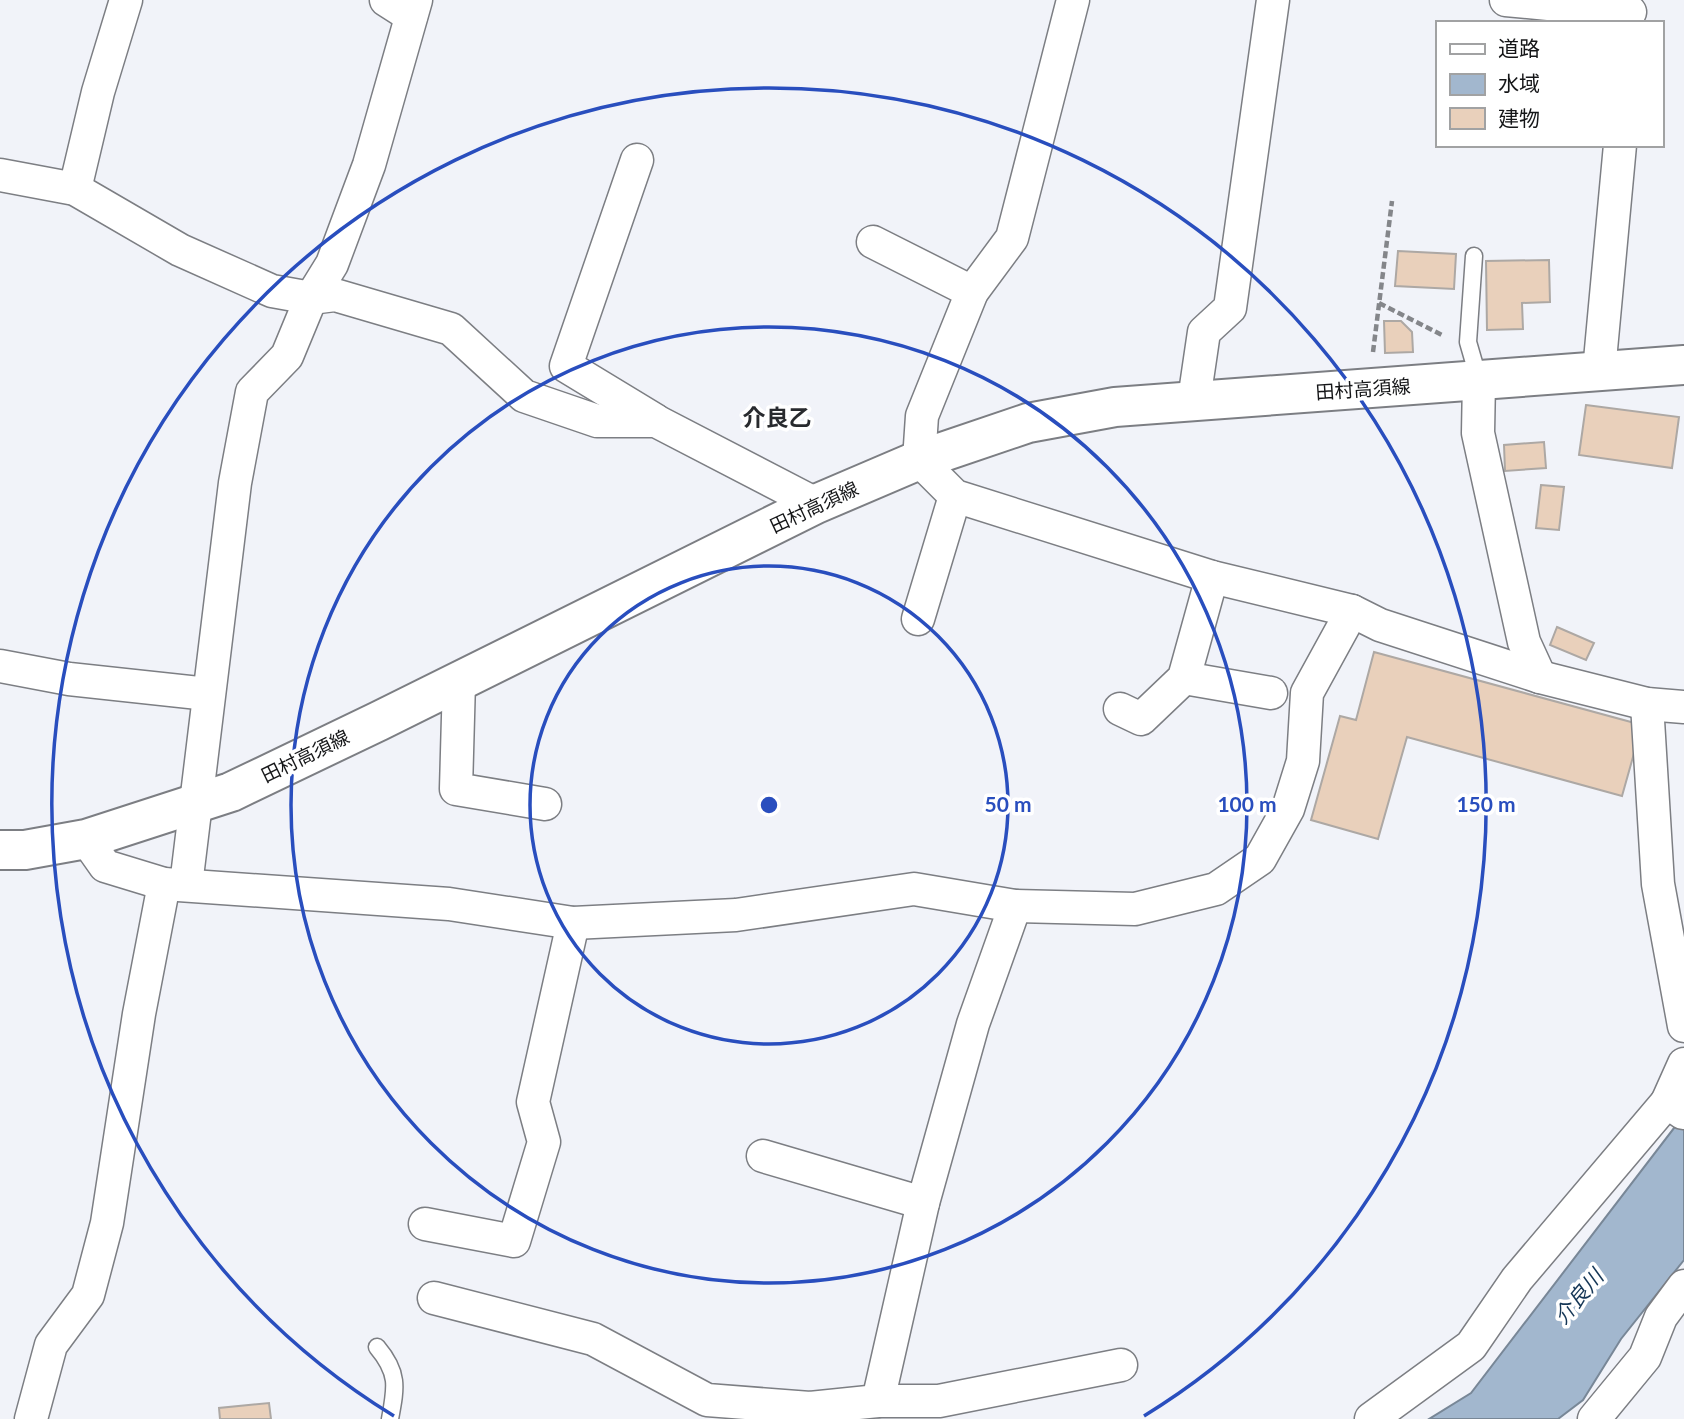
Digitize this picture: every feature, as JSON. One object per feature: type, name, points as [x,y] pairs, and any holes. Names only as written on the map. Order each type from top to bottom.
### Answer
[{"type":"main road","name":"田村高須線","points":[[0,850],[25,850],[86,839],[231,792],[816,504],[919,460],[1028,423],[1115,407],[1194,400],[1684,365]]},
{"type":"street","points":[[75,189],[98,92],[127,0]]},
{"type":"street","points":[[1073,0],[1013,238],[972,292],[922,416],[919,460],[955,496],[1212,577],[1352,611],[1380,625],[1540,677],[1647,704],[1684,707]]},
{"type":"street","points":[[1194,400],[1204,332],[1230,307],[1273,0]]},
{"type":"street","points":[[1506,0],[1630,12]]},
{"type":"street","points":[[31,1419],[51,1345],[88,1295],[107,1223],[139,1014],[196,805],[235,483],[252,392],[287,356],[311,298],[332,264],[369,165],[404,5]]},
{"type":"street","points":[[1598,371],[1620,147]]},
{"type":"street","points":[[637,160],[566,366],[656,421],[816,504]]},
{"type":"street","points":[[0,175],[75,189],[180,250],[272,290],[311,298],[335,295],[451,329],[524,396],[597,421],[656,421]]},
{"type":"street","points":[[873,242],[972,292]]},
{"type":"street","points":[[1479,380],[1478,433],[1524,642],[1540,677]]},
{"type":"street","points":[[918,619],[955,496]]},
{"type":"street","points":[[1120,709],[1141,719],[1184,678],[1212,577]]},
{"type":"street","points":[[86,839],[105,866],[175,884],[449,904],[573,923],[736,915],[914,889],[1015,906],[1135,909],[1216,889],[1261,859],[1287,809],[1303,761],[1307,693],[1352,611]]},
{"type":"street","points":[[0,666],[69,679],[208,694]]},
{"type":"street","points":[[1184,678],[1271,693]]},
{"type":"street","points":[[459,681],[456,789],[545,803]]},
{"type":"street","points":[[1647,704],[1658,884],[1684,1026]]},
{"type":"street","points":[[878,1401],[923,1202],[973,1024],[1015,906]]},
{"type":"street","points":[[425,1224],[514,1241],[544,1142],[533,1102],[573,923]]},
{"type":"street","points":[[1371,1419],[1471,1346],[1517,1279],[1676,1108],[1684,1064]]},
{"type":"street","points":[[763,1156],[923,1202]]},
{"type":"street","points":[[1594,1419],[1645,1357],[1661,1317],[1684,1286]]},
{"type":"street","points":[[433,1298],[593,1339],[701,1410],[810,1408],[878,1401],[939,1410],[1121,1365]]},
{"type":"lane","points":[[1474,256],[1468,342],[1479,380]]},
{"type":"lane","points":[[377,1347],[390,1363],[396,1387],[390,1419]]},
{"type":"path","points":[[1369,389],[1392,201]]},
{"type":"path","points":[[1379,303],[1442,335],[1468,342]]},
{"type":"water","name":"介良川","points":[[1684,1115],[1684,1260],[1621,1339],[1583,1400],[1558,1419],[1429,1419],[1471,1393]]},
{"type":"building","points":[[1398,251],[1456,254],[1454,289],[1395,286]]},
{"type":"building","points":[[1549,260],[1550,302],[1522,303],[1523,329],[1487,330],[1486,261]]},
{"type":"building","points":[[1384,321],[1401,321],[1412,332],[1413,352],[1385,353]]},
{"type":"building","points":[[1586,405],[1679,417],[1672,468],[1579,455]]},
{"type":"building","points":[[1544,442],[1546,468],[1505,471],[1504,445]]},
{"type":"building","points":[[1541,485],[1564,487],[1559,530],[1536,528]]},
{"type":"building","points":[[1557,627],[1594,643],[1586,660],[1550,645]]},
{"type":"building","points":[[1374,652],[1642,725],[1622,796],[1407,737],[1378,839],[1311,820],[1340,716],[1356,720]]},
{"type":"building","points":[[269,1403],[271,1419],[220,1419],[219,1408]]},
{"type":"district","name":"介良乙","points":[[777,418]]}]
